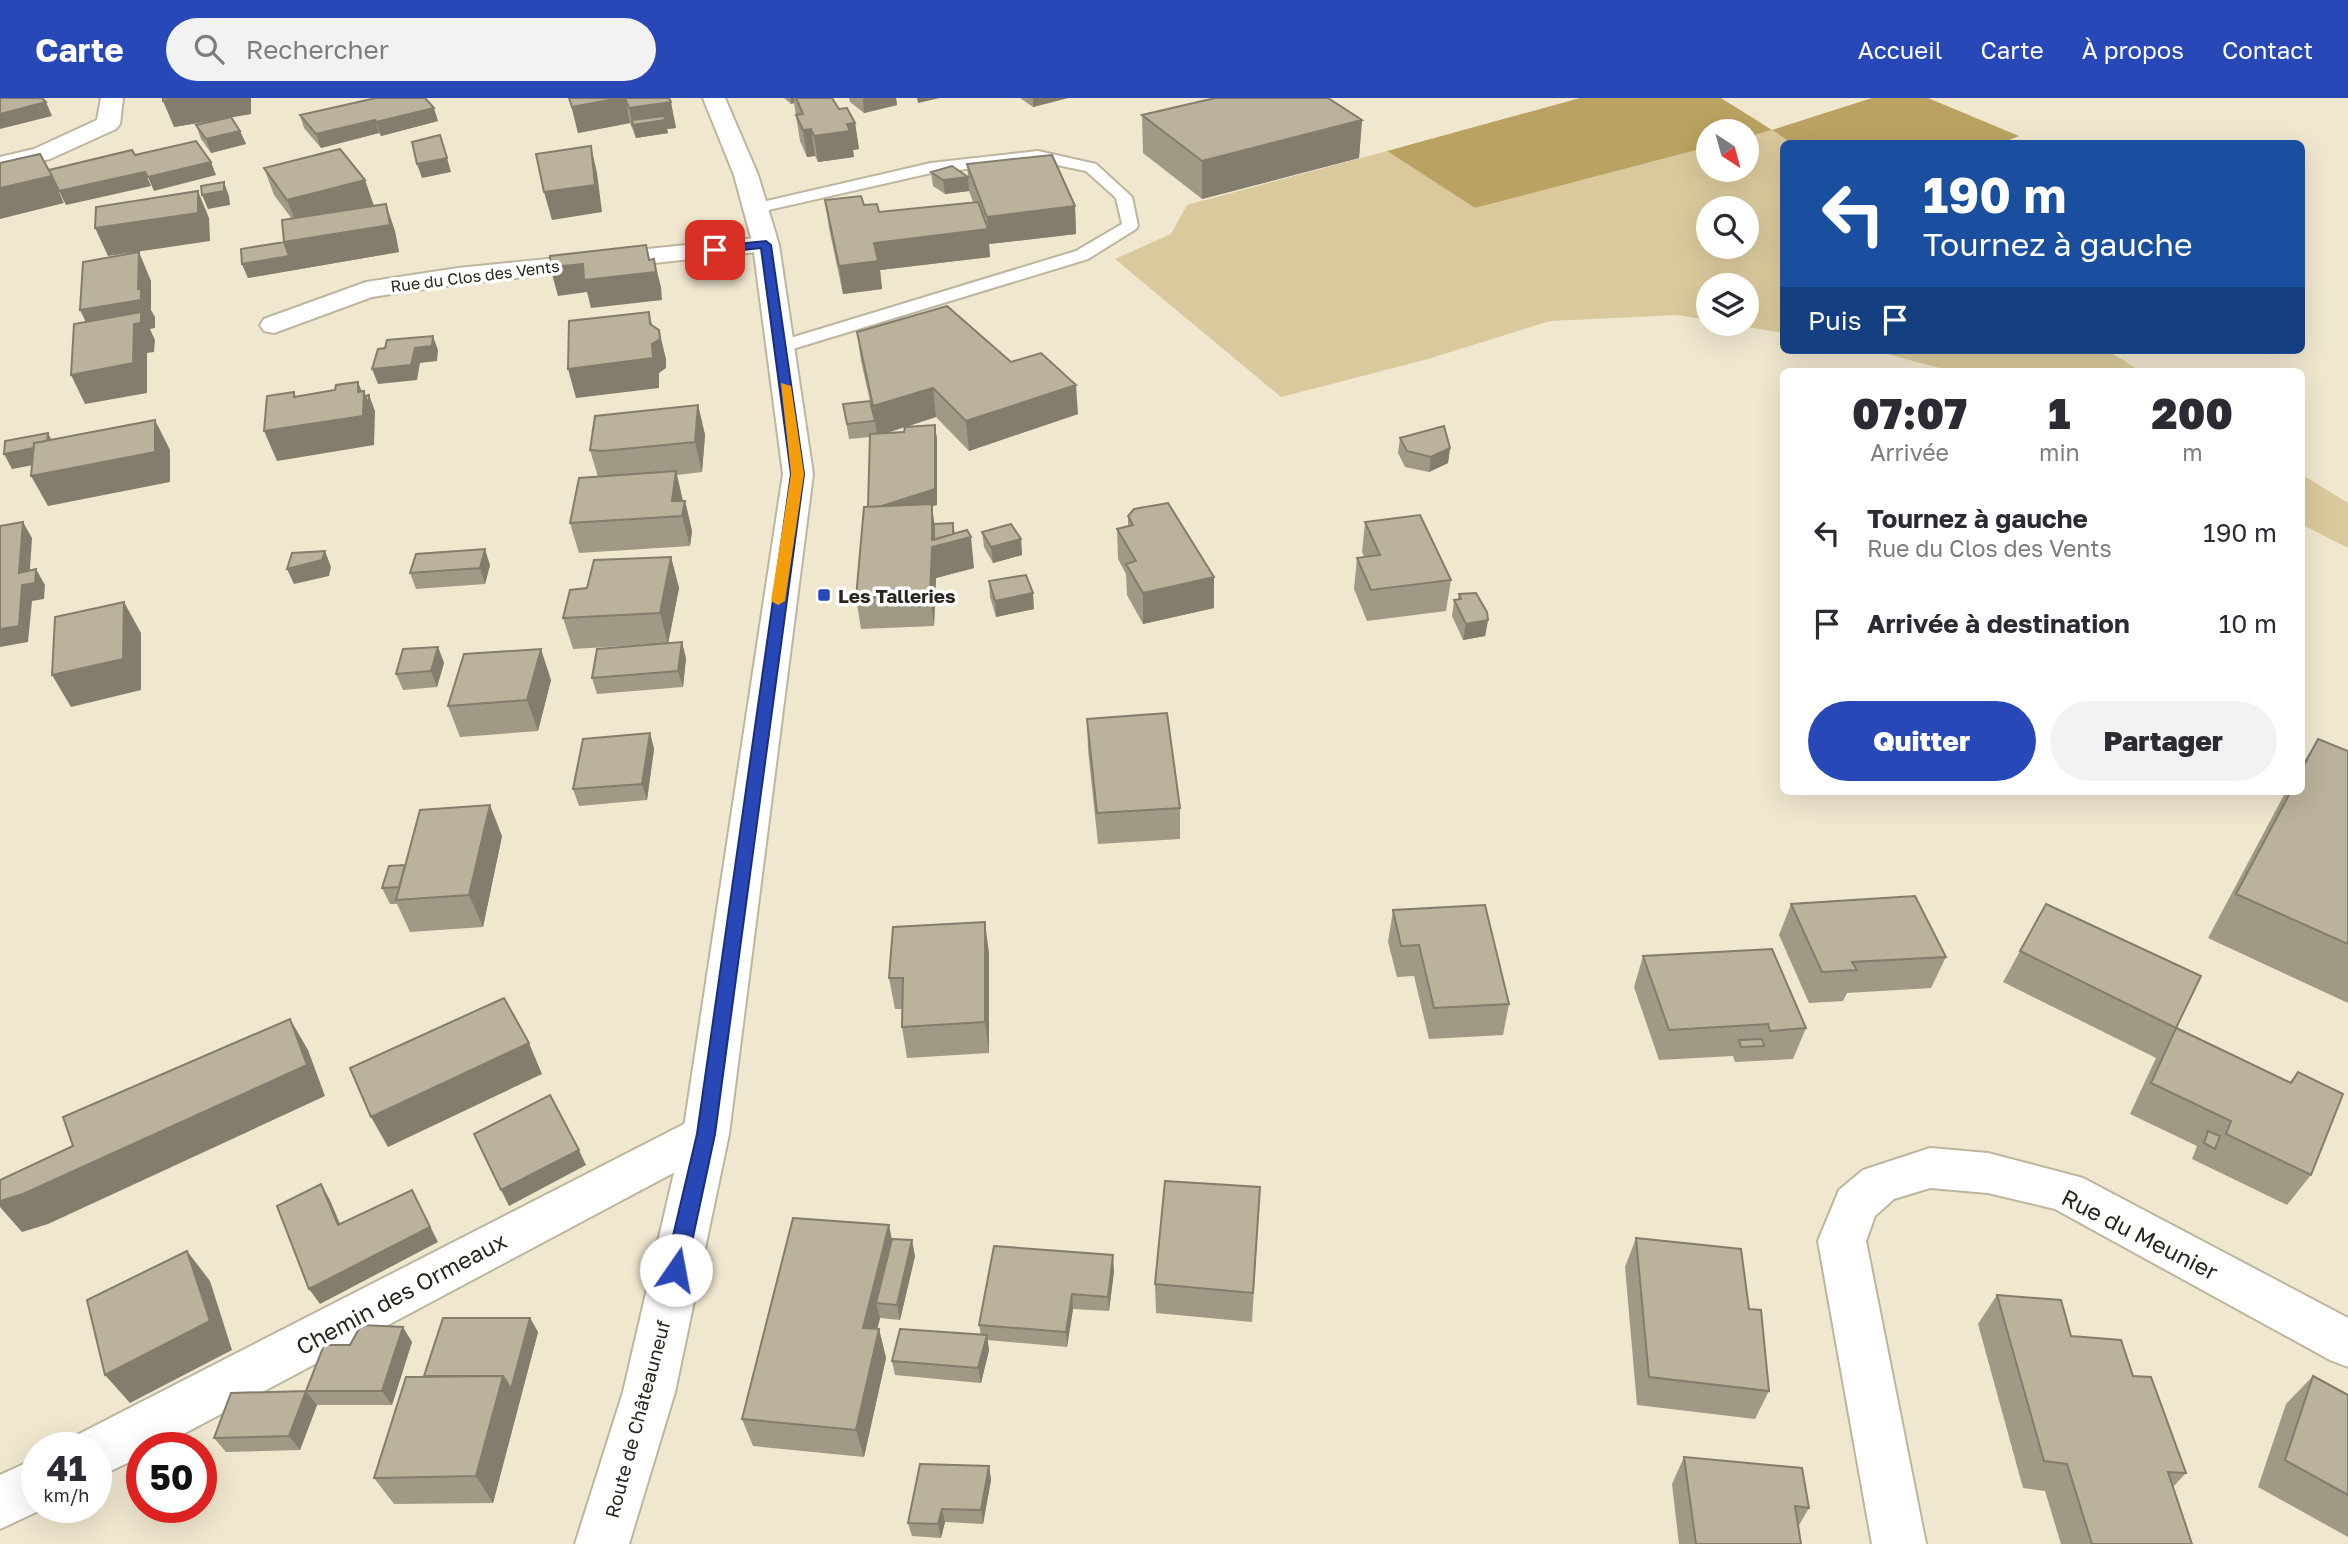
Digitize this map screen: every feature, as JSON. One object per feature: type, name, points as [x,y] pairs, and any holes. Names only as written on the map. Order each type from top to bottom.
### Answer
[{"type":"main road","points":[[0,164],[42,154],[108,124],[112,98]]},
{"type":"main road","name":"Route de Châteauneuf","points":[[602,1544],[649,1392],[706,1134],[798,474],[760,226],[747,175],[713,98]]},
{"type":"main road","name":"Rue du Clos des Vents","points":[[274,325],[366,290],[760,226]]},
{"type":"main road","name":"Chemin des Ormeaux","points":[[112,1445],[706,1134]]},
{"type":"main road","name":"Rue du Meunier","points":[[1899,1544],[1842,1241],[1856,1205],[1879,1184],[1930,1168],[1988,1174],[2066,1192],[2348,1344]]},
{"type":"main road","points":[[0,1503],[21,1492]]},
{"type":"lane","points":[[760,226],[931,168],[1038,156],[1091,167],[1124,197],[1130,226],[1082,255],[780,347]]},
{"type":"shaded area","points":[[1580,98],[1721,98],[1754,119],[1696,119],[1696,150],[1475,208],[1387,151]]},
{"type":"shaded area","points":[[1872,98],[1928,98],[2019,136],[2009,140],[1787,140],[1772,130]]},
{"type":"shaded area","points":[[1759,122],[1772,130],[1759,134]]},
{"type":"shaded area","points":[[1772,130],[1788,140],[1780,140],[1780,332],[1759,329],[1759,273],[1696,273],[1696,318],[1677,315],[1550,321],[1428,359],[1281,397],[1115,259],[1171,234],[1187,205],[1387,151],[1475,208],[1696,150],[1696,182],[1759,182],[1759,134]]},
{"type":"shaded area","points":[[1887,354],[2113,354],[2135,368],[1940,368]]},
{"type":"shaded area","points":[[2305,476],[2348,503],[2348,548],[2305,526]]},
{"type":"building","points":[[0,98],[42,98],[46,102],[0,114]]},
{"type":"building","points":[[376,98],[425,98],[434,108],[316,134],[300,115]]},
{"type":"building","points":[[569,98],[620,98],[572,107]]},
{"type":"building","points":[[625,98],[669,98],[671,102],[629,108]]},
{"type":"building","points":[[796,98],[832,98],[839,109],[847,108],[855,123],[847,124],[850,131],[814,136],[811,129],[803,130],[796,115],[803,114]]},
{"type":"building","points":[[1215,98],[1328,98],[1362,120],[1202,161],[1142,115]]},
{"type":"building","points":[[664,116],[665,120],[633,125],[632,120]]},
{"type":"building","points":[[231,117],[240,131],[206,139],[196,125]]},
{"type":"building","points":[[440,135],[447,158],[417,164],[412,142]]},
{"type":"building","points":[[196,141],[211,162],[148,177],[145,172],[59,191],[49,170],[132,150],[135,155]]},
{"type":"building","points":[[591,146],[595,185],[544,192],[536,154]]},
{"type":"building","points":[[340,149],[365,180],[287,200],[264,168]]},
{"type":"building","points":[[40,154],[52,176],[0,188],[0,163]]},
{"type":"building","points":[[1052,155],[1075,206],[987,217],[967,164]]},
{"type":"building","points":[[952,166],[968,177],[943,180],[931,172]]},
{"type":"building","points":[[224,182],[224,191],[202,195],[201,186]]},
{"type":"building","points":[[198,191],[198,213],[95,228],[96,207]]},
{"type":"building","points":[[861,196],[864,205],[877,204],[879,212],[978,202],[988,229],[874,243],[878,261],[839,266],[825,200]]},
{"type":"building","points":[[386,204],[390,225],[284,242],[282,220]]},
{"type":"building","points":[[284,242],[289,256],[242,264],[241,249]]},
{"type":"building","points":[[646,245],[649,260],[654,259],[656,272],[584,280],[583,264],[550,267],[550,256]]},
{"type":"building","points":[[139,252],[138,289],[141,289],[141,300],[80,310],[83,262]]},
{"type":"building","points":[[947,306],[1011,362],[1041,353],[1076,385],[966,421],[933,388],[873,406],[857,332]]},
{"type":"building","points":[[141,312],[141,323],[134,324],[133,363],[71,375],[74,324]]},
{"type":"building","points":[[649,312],[650,324],[659,330],[660,339],[652,344],[653,358],[568,369],[569,321]]},
{"type":"building","points":[[433,336],[432,346],[415,348],[411,365],[372,369],[378,349],[385,348],[387,340]]},
{"type":"building","points":[[358,382],[358,392],[364,391],[363,416],[264,431],[267,396],[294,392],[294,397],[335,390],[336,385]]},
{"type":"building","points":[[870,401],[875,421],[847,424],[843,404]]},
{"type":"building","points":[[698,405],[695,442],[590,450],[595,416]]},
{"type":"building","points":[[155,420],[155,452],[31,476],[34,443]]},
{"type":"building","points":[[935,425],[935,489],[882,506],[868,507],[870,434],[904,432],[905,427]]},
{"type":"building","points":[[1444,426],[1450,448],[1431,457],[1407,451],[1400,438]]},
{"type":"building","points":[[48,433],[47,441],[34,443],[34,448],[4,454],[5,441]]},
{"type":"building","points":[[676,471],[672,501],[685,501],[682,516],[570,523],[579,478]]},
{"type":"building","points":[[1168,503],[1214,577],[1143,593],[1126,564],[1136,561],[1117,529],[1133,525],[1128,516],[1134,509]]},
{"type":"building","points":[[932,504],[932,540],[967,530],[971,537],[932,547],[930,595],[856,598],[864,507]]},
{"type":"building","points":[[1420,515],[1451,580],[1371,590],[1357,558],[1380,555],[1365,522]]},
{"type":"building","points":[[23,522],[19,573],[36,569],[35,583],[22,585],[19,626],[0,629],[0,526]]},
{"type":"building","points":[[953,523],[953,534],[934,540],[934,524]]},
{"type":"building","points":[[1011,524],[1021,539],[991,547],[982,532]]},
{"type":"building","points":[[485,549],[480,568],[410,573],[416,554]]},
{"type":"building","points":[[325,551],[322,560],[287,569],[292,553]]},
{"type":"building","points":[[671,557],[660,613],[563,618],[570,590],[587,588],[594,560]]},
{"type":"building","points":[[1026,575],[1033,593],[995,601],[989,581]]},
{"type":"building","points":[[1476,593],[1487,612],[1488,620],[1466,624],[1454,600],[1461,599],[1459,594]]},
{"type":"building","points":[[124,602],[123,659],[52,675],[55,617]]},
{"type":"building","points":[[682,642],[678,671],[592,678],[597,649]]},
{"type":"building","points":[[438,647],[431,671],[396,674],[403,649]]},
{"type":"building","points":[[541,649],[527,700],[448,706],[464,654]]},
{"type":"building","points":[[1167,713],[1180,808],[1097,813],[1087,719]]},
{"type":"building","points":[[650,733],[642,784],[573,789],[583,739]]},
{"type":"building","points":[[2318,739],[2348,751],[2348,944],[2236,894],[2289,795],[2305,795],[2305,763]]},
{"type":"building","points":[[490,805],[469,895],[396,900],[420,810]]},
{"type":"building","points":[[405,865],[399,887],[382,888],[389,866]]},
{"type":"building","points":[[1915,896],[1946,957],[1852,962],[1857,970],[1822,972],[1791,904]]},
{"type":"building","points":[[2046,904],[2201,976],[2176,1028],[2020,951]]},
{"type":"building","points":[[1485,905],[1509,1004],[1434,1008],[1419,945],[1401,946],[1393,910]]},
{"type":"building","points":[[985,922],[985,1022],[902,1027],[903,978],[889,978],[893,927]]},
{"type":"building","points":[[1772,949],[1806,1028],[1770,1031],[1768,1024],[1669,1030],[1643,956]]},
{"type":"building","points":[[504,998],[529,1043],[371,1117],[350,1068]]},
{"type":"building","points":[[290,1019],[307,1065],[23,1194],[0,1201],[0,1180],[73,1146],[63,1117]]},
{"type":"building","points":[[2176,1028],[2291,1083],[2298,1072],[2343,1094],[2311,1175],[2226,1134],[2231,1121],[2151,1083]]},
{"type":"building","points":[[1762,1039],[1764,1046],[1741,1047],[1739,1040]]},
{"type":"building","points":[[550,1095],[579,1150],[501,1190],[474,1134]]},
{"type":"building","points":[[2208,1131],[2220,1136],[2215,1149],[2204,1143]]},
{"type":"building","points":[[1165,1181],[1260,1187],[1253,1293],[1155,1284]]},
{"type":"building","points":[[321,1184],[338,1225],[412,1190],[430,1227],[309,1289],[277,1206]]},
{"type":"building","points":[[793,1218],[889,1225],[863,1328],[879,1329],[856,1430],[742,1419]]},
{"type":"building","points":[[1636,1238],[1741,1249],[1749,1309],[1761,1310],[1769,1391],[1649,1377]]},
{"type":"building","points":[[892,1239],[912,1240],[897,1305],[876,1303]]},
{"type":"building","points":[[994,1246],[1113,1255],[1108,1297],[1072,1294],[1066,1332],[979,1325]]},
{"type":"building","points":[[187,1251],[210,1321],[105,1375],[87,1300]]},
{"type":"building","points":[[1997,1295],[2061,1300],[2071,1336],[2121,1340],[2133,1376],[2151,1377],[2186,1473],[2168,1472],[2192,1544],[2092,1544],[2067,1464],[2044,1461]]},
{"type":"building","points":[[443,1318],[530,1318],[511,1389],[503,1376],[424,1376]]},
{"type":"building","points":[[361,1325],[403,1327],[382,1391],[306,1391],[324,1345],[350,1345]]},
{"type":"building","points":[[900,1329],[987,1335],[978,1368],[892,1361]]},
{"type":"building","points":[[503,1376],[476,1476],[374,1478],[406,1377]]},
{"type":"building","points":[[2313,1376],[2348,1395],[2348,1495],[2285,1460]]},
{"type":"building","points":[[306,1391],[289,1436],[217,1438],[216,1432],[231,1393]]},
{"type":"building","points":[[1684,1457],[1802,1468],[1809,1508],[1795,1506],[1801,1544],[1696,1544]]},
{"type":"building","points":[[920,1464],[989,1466],[981,1510],[942,1509],[938,1524],[908,1523]]},
{"type":"slow traffic","points":[[778,601],[798,474],[786,386]]},
{"type":"place","name":"Les Talleries","points":[[824,595]]},
{"type":"route","points":[[676,1270],[706,1134],[798,474],[766,245],[715,250]]}]
